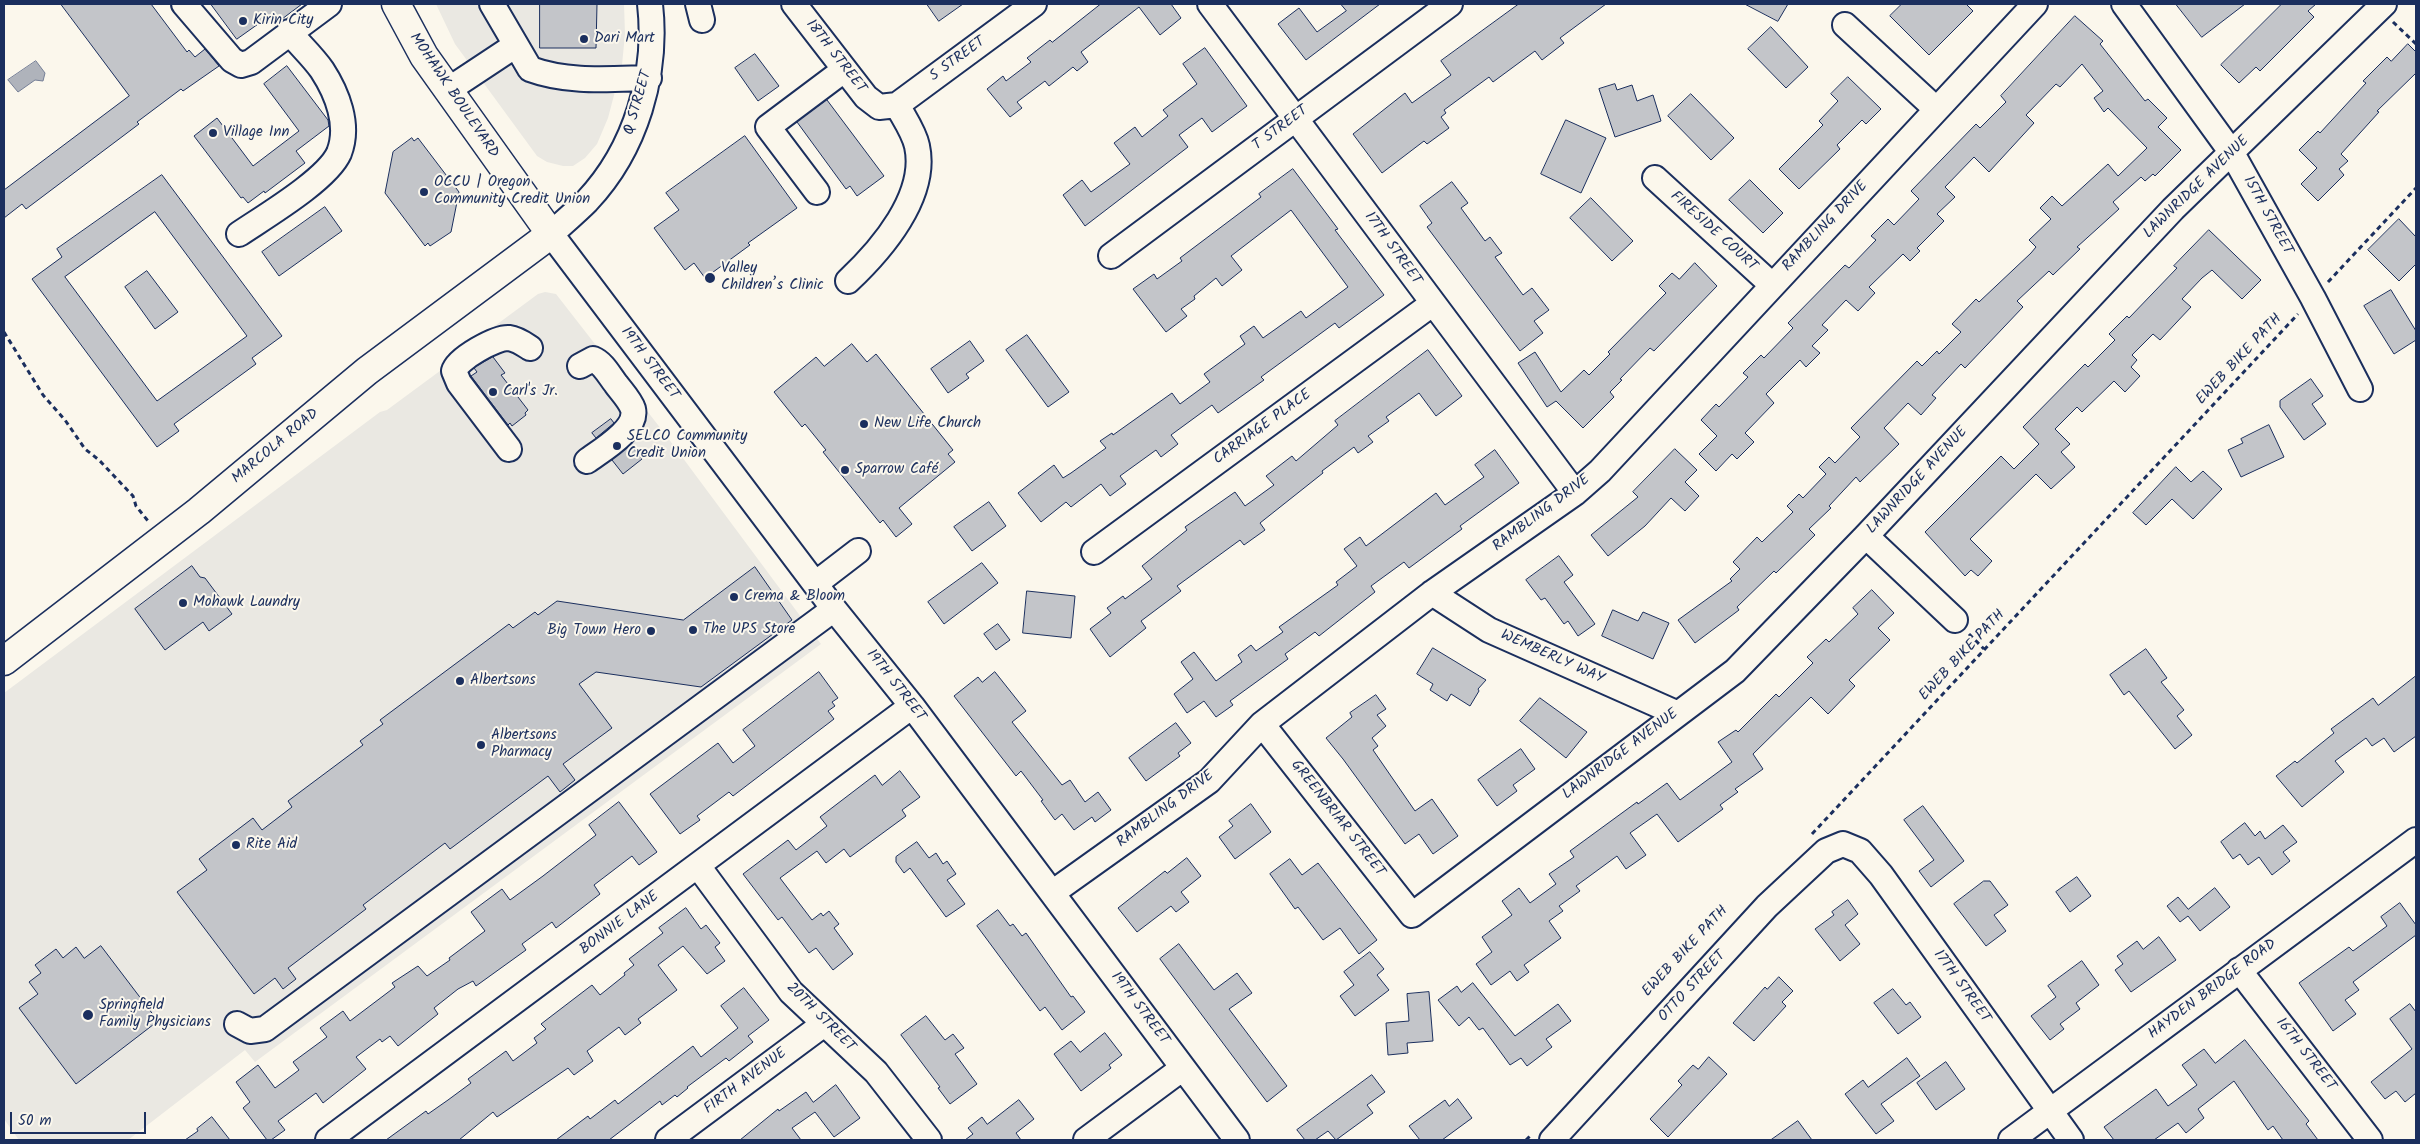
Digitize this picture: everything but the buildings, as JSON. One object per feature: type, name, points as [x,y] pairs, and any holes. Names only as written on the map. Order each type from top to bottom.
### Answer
[{"type":"main road","name":"MOHAWK BOULEVARD","points":[[396,4],[424,56],[551,234]]},
{"type":"main road","name":"MARCOLA ROAD","points":[[4,661],[200,511],[367,371],[551,234]]},
{"type":"street","points":[[184,4],[232,60],[241,65],[251,62],[329,4]]},
{"type":"street","points":[[492,4],[530,70],[549,76],[580,80],[649,78]]},
{"type":"street","name":"Q STREET","points":[[551,234],[588,200],[616,163],[632,132],[649,78],[653,24],[651,4]]},
{"type":"street","name":"18TH STREET","points":[[794,4],[866,97],[888,106]]},
{"type":"street","name":"S STREET","points":[[888,106],[1034,4]]},
{"type":"street","name":"17TH STREET","points":[[1210,4],[1432,304],[1575,493]]},
{"type":"street","name":"T STREET","points":[[1111,256],[1450,4]]},
{"type":"street","name":"RAMBLING DRIVE","points":[[1052,893],[1209,780],[1262,724],[1432,593],[1575,493],[1600,471],[2035,4]]},
{"type":"street","name":"15TH STREET","points":[[2124,4],[2232,153],[2313,298],[2360,389]]},
{"type":"street","name":"LAWNRIDGE AVENUE","points":[[1412,915],[1735,670],[1866,536],[2172,209],[2382,7]]},
{"type":"street","points":[[1845,25],[1936,109]]},
{"type":"street","points":[[239,234],[328,169],[339,152],[343,124],[338,98],[321,69],[289,32]]},
{"type":"street","points":[[448,90],[516,45]]},
{"type":"street","points":[[817,192],[768,126],[844,70]]},
{"type":"street","points":[[848,281],[884,244],[914,187],[918,166],[917,146],[888,106]]},
{"type":"street","name":"FIRESIDE COURT","points":[[1654,178],[1772,285]]},
{"type":"street","name":"19TH STREET","points":[[551,234],[834,609],[912,706],[1238,1140]]},
{"type":"street","name":"CARRIAGE PLACE","points":[[1094,552],[1432,304]]},
{"type":"street","points":[[509,449],[455,376],[456,367],[459,362],[502,338],[511,338],[530,353]]},
{"type":"street","points":[[580,366],[592,359],[600,364],[628,401],[633,417],[625,432],[586,461]]},
{"type":"street","points":[[1866,536],[1955,620]]},
{"type":"street","points":[[815,584],[858,551]]},
{"type":"street","name":"WEMBERLY WAY","points":[[1432,593],[1489,630],[1676,714]]},
{"type":"street","points":[[237,1024],[250,1032],[266,1029],[834,609]]},
{"type":"street","name":"BONNIE LANE","points":[[328,1140],[912,706]]},
{"type":"street","name":"GREENBRIAR STREET","points":[[1262,724],[1412,915]]},
{"type":"street","name":"HAYDEN BRIDGE ROAD","points":[[2010,1140],[2416,840]]},
{"type":"street","name":"17TH STREET","points":[[1843,844],[1860,851],[1881,875],[2071,1140]]},
{"type":"street","name":"OTTO STREET","points":[[1542,1137],[1767,906],[1826,851],[1843,844]]},
{"type":"street","name":"20TH STREET","points":[[698,866],[791,992],[876,1072],[929,1140]]},
{"type":"street","name":"16TH STREET","points":[[2239,970],[2370,1140]]},
{"type":"street","name":"FIRTH AVENUE","points":[[668,1140],[824,1024]]},
{"type":"street","points":[[1086,1140],[1183,1068]]},
{"type":"path","points":[[2382,7],[2416,44]]},
{"type":"path","name":"EWEB BIKE PATH","points":[[1809,837],[2416,188]]},
{"type":"path","points":[[4,332],[32,379],[65,420],[85,449],[99,460],[133,496],[136,506],[163,539]]},
{"type":"path","points":[[1526,1140],[1542,1137]]},
{"type":"shaded area","points":[[436,4],[624,4],[625,34],[622,65],[608,118],[597,144],[585,158],[573,166],[563,166],[547,162],[537,156],[455,44]]},
{"type":"shaded area","points":[[36,61],[45,73],[43,81],[35,80],[18,92],[8,80]]},
{"type":"shaded area","points":[[545,292],[556,294],[665,434],[821,644],[255,1062],[245,1050],[128,1140],[19,1140],[4,1119],[4,693],[380,412],[387,410],[448,365],[450,359],[538,294]]},
{"type":"place","name":"Kirin City","points":[[243,21]]},
{"type":"place","name":"Dari Mart","points":[[584,39]]},
{"type":"place","name":"Village Inn","points":[[213,133]]},
{"type":"place","name":"OCCU | Oregon Community Credit Union","points":[[424,192]]},
{"type":"place","name":"Valley Children’s Clinic","points":[[710,278]]},
{"type":"place","name":"Carl's Jr.","points":[[493,392]]},
{"type":"place","name":"New Life Church","points":[[864,424]]},
{"type":"place","name":"SELCO Community Credit Union","points":[[617,446]]},
{"type":"place","name":"Sparrow Café","points":[[845,470]]},
{"type":"place","name":"Crema & Bloom","points":[[734,597]]},
{"type":"place","name":"Mohawk Laundry","points":[[183,603]]},
{"type":"place","name":"The UPS Store","points":[[693,630]]},
{"type":"place","name":"Big Town Hero","points":[[651,631]]},
{"type":"place","name":"Albertsons","points":[[460,681]]},
{"type":"place","name":"Albertsons Pharmacy","points":[[481,745]]},
{"type":"place","name":"Rite Aid","points":[[236,845]]},
{"type":"place","name":"Springfield Family Physicians","points":[[88,1015]]}]
